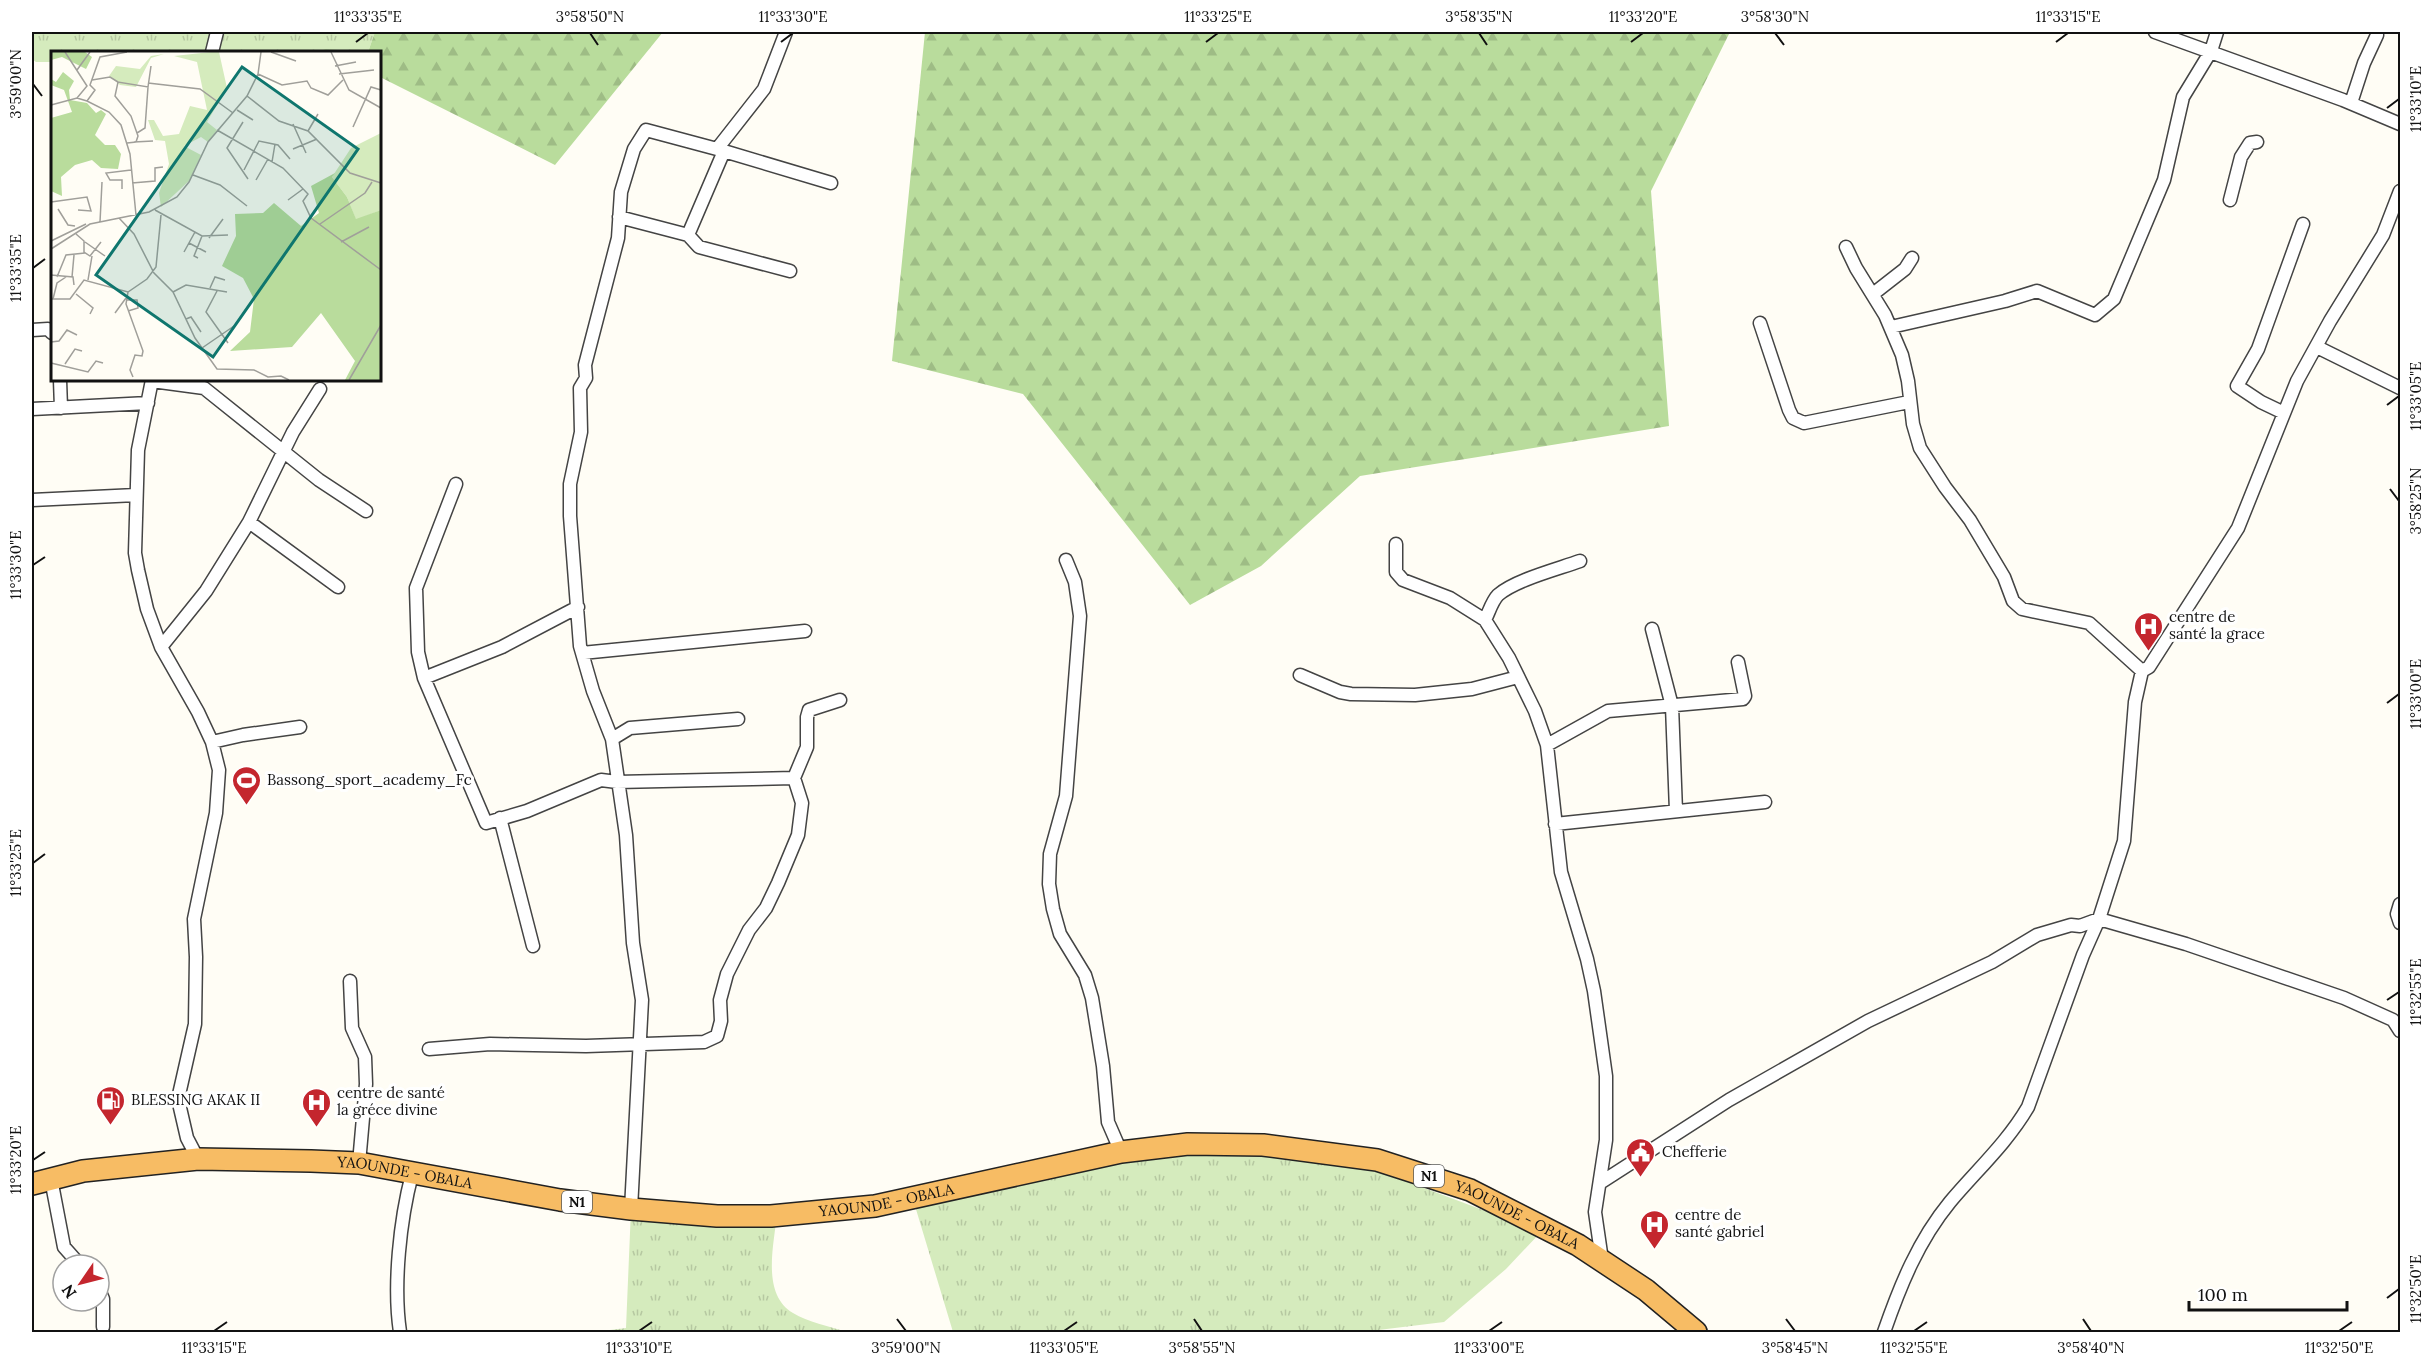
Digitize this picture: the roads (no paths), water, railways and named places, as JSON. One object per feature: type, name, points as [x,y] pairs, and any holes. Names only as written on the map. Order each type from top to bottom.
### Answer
[{"type":"highway","name":"YAOUNDE - OBALA","points":[[41,1181],[83,1171],[198,1159],[359,1163],[560,1200],[717,1216],[771,1216],[875,1206],[1121,1152],[1188,1144],[1263,1145],[1377,1160],[1470,1190],[1553,1230],[1602,1260],[1646,1290],[1696,1332]]},
{"type":"street","points":[[212,51],[217,32]]},
{"type":"street","points":[[688,235],[721,150],[764,89],[786,32]]},
{"type":"street","points":[[2156,32],[2352,103],[2400,124]]},
{"type":"street","points":[[1891,327],[2005,301],[2037,291],[2094,315],[2114,298],[2164,180],[2183,97],[2211,51],[2217,32]]},
{"type":"street","points":[[2352,103],[2364,63],[2377,35]]},
{"type":"street","points":[[631,1209],[642,1000],[633,943],[626,835],[616,782],[612,739],[593,690],[582,653],[570,484],[581,432],[580,388],[586,378],[585,365],[618,238],[621,192],[634,149],[646,130],[831,183]]},
{"type":"street","points":[[2230,200],[2241,157],[2250,143],[2257,142]]},
{"type":"street","points":[[1884,1332],[1900,1289],[1927,1233],[1949,1203],[2017,1126],[2028,1107],[2075,975],[2099,919],[2124,841],[2135,702],[2142,671],[2149,667],[2238,528],[2297,381],[2383,235],[2400,190]]},
{"type":"street","points":[[619,217],[688,235],[699,247],[790,271]]},
{"type":"street","points":[[2284,413],[2261,402],[2237,386],[2258,349],[2303,224]]},
{"type":"street","points":[[1846,247],[1891,327],[1905,368],[1909,402],[1920,448],[1970,520],[2004,577],[2013,601],[2022,609],[2089,622],[2105,635],[2125,658],[2142,671]]},
{"type":"street","points":[[1873,294],[1905,269],[1912,258]]},
{"type":"street","points":[[1760,323],[1789,410],[1798,421],[1816,421],[1909,402]]},
{"type":"street","points":[[32,330],[48,329],[51,332]]},
{"type":"street","points":[[2317,347],[2400,388]]},
{"type":"street","points":[[60,381],[61,408]]},
{"type":"street","points":[[152,381],[138,450],[135,553],[147,609],[161,647],[198,712],[212,742],[219,770],[216,813],[194,919],[195,1024],[178,1099],[187,1138],[198,1159]]},
{"type":"street","points":[[158,381],[204,388],[319,480],[366,511]]},
{"type":"street","points":[[161,647],[206,591],[249,522],[284,450],[320,389]]},
{"type":"street","points":[[32,409],[148,403]]},
{"type":"street","points":[[456,484],[416,588],[418,652],[424,678],[486,823],[527,811],[601,780],[616,782],[794,778]]},
{"type":"street","points":[[32,500],[136,495]]},
{"type":"street","points":[[249,522],[338,587]]},
{"type":"street","points":[[1396,544],[1396,572],[1403,580],[1450,598],[1485,620],[1518,677],[1547,745],[1561,872],[1594,991],[1603,1054],[1608,1109],[1595,1212],[1602,1260]]},
{"type":"street","points":[[1066,560],[1075,582],[1080,616],[1066,796],[1050,854],[1049,884],[1060,934],[1085,975],[1092,998],[1103,1066],[1108,1122],[1121,1152]]},
{"type":"street","points":[[1485,620],[1494,601],[1506,590],[1536,576],[1580,561]]},
{"type":"street","points":[[424,678],[502,646],[578,607]]},
{"type":"street","points":[[1652,629],[1672,706],[1676,811]]},
{"type":"street","points":[[582,653],[805,631]]},
{"type":"street","points":[[1547,745],[1608,711],[1743,699],[1745,696],[1738,662]]},
{"type":"street","points":[[1300,675],[1340,692],[1393,695],[1472,689],[1518,677]]},
{"type":"street","points":[[429,1049],[490,1044],[586,1046],[639,1042],[704,1042],[717,1036],[721,1021],[720,1000],[727,974],[749,930],[766,908],[798,836],[802,803],[794,778],[807,747],[809,710],[840,700]]},
{"type":"street","points":[[612,739],[630,728],[738,719]]},
{"type":"street","points":[[212,742],[300,727]]},
{"type":"street","points":[[1555,824],[1765,802]]},
{"type":"street","points":[[500,818],[533,946]]},
{"type":"street","points":[[2400,904],[2397,914],[2400,923]]},
{"type":"street","points":[[1600,1183],[1729,1100],[1868,1021],[1976,970],[2037,934],[2071,925],[2080,927],[2099,919],[2186,944],[2397,1018],[2400,1031]]},
{"type":"street","points":[[350,981],[352,1028],[365,1057],[366,1084],[359,1163]]},
{"type":"street","points":[[400,1332],[396,1306],[405,1201],[412,1174]]},
{"type":"street","points":[[41,1181],[64,1247],[69,1253]]},
{"type":"street","points":[[103,1313],[103,1327]]},
{"type":"place","name":"centre de santé la grace","points":[[2148,652]]},
{"type":"place","name":"Bassong_sport_academy_Fc","points":[[246,806]]},
{"type":"place","name":"BLESSING AKAK II","points":[[110,1126]]},
{"type":"place","name":"centre de santé la gréce divine","points":[[316,1128]]},
{"type":"place","name":"Chefferie","points":[[1641,1178]]},
{"type":"place","name":"centre de santé gabriel","points":[[1654,1250]]}]
